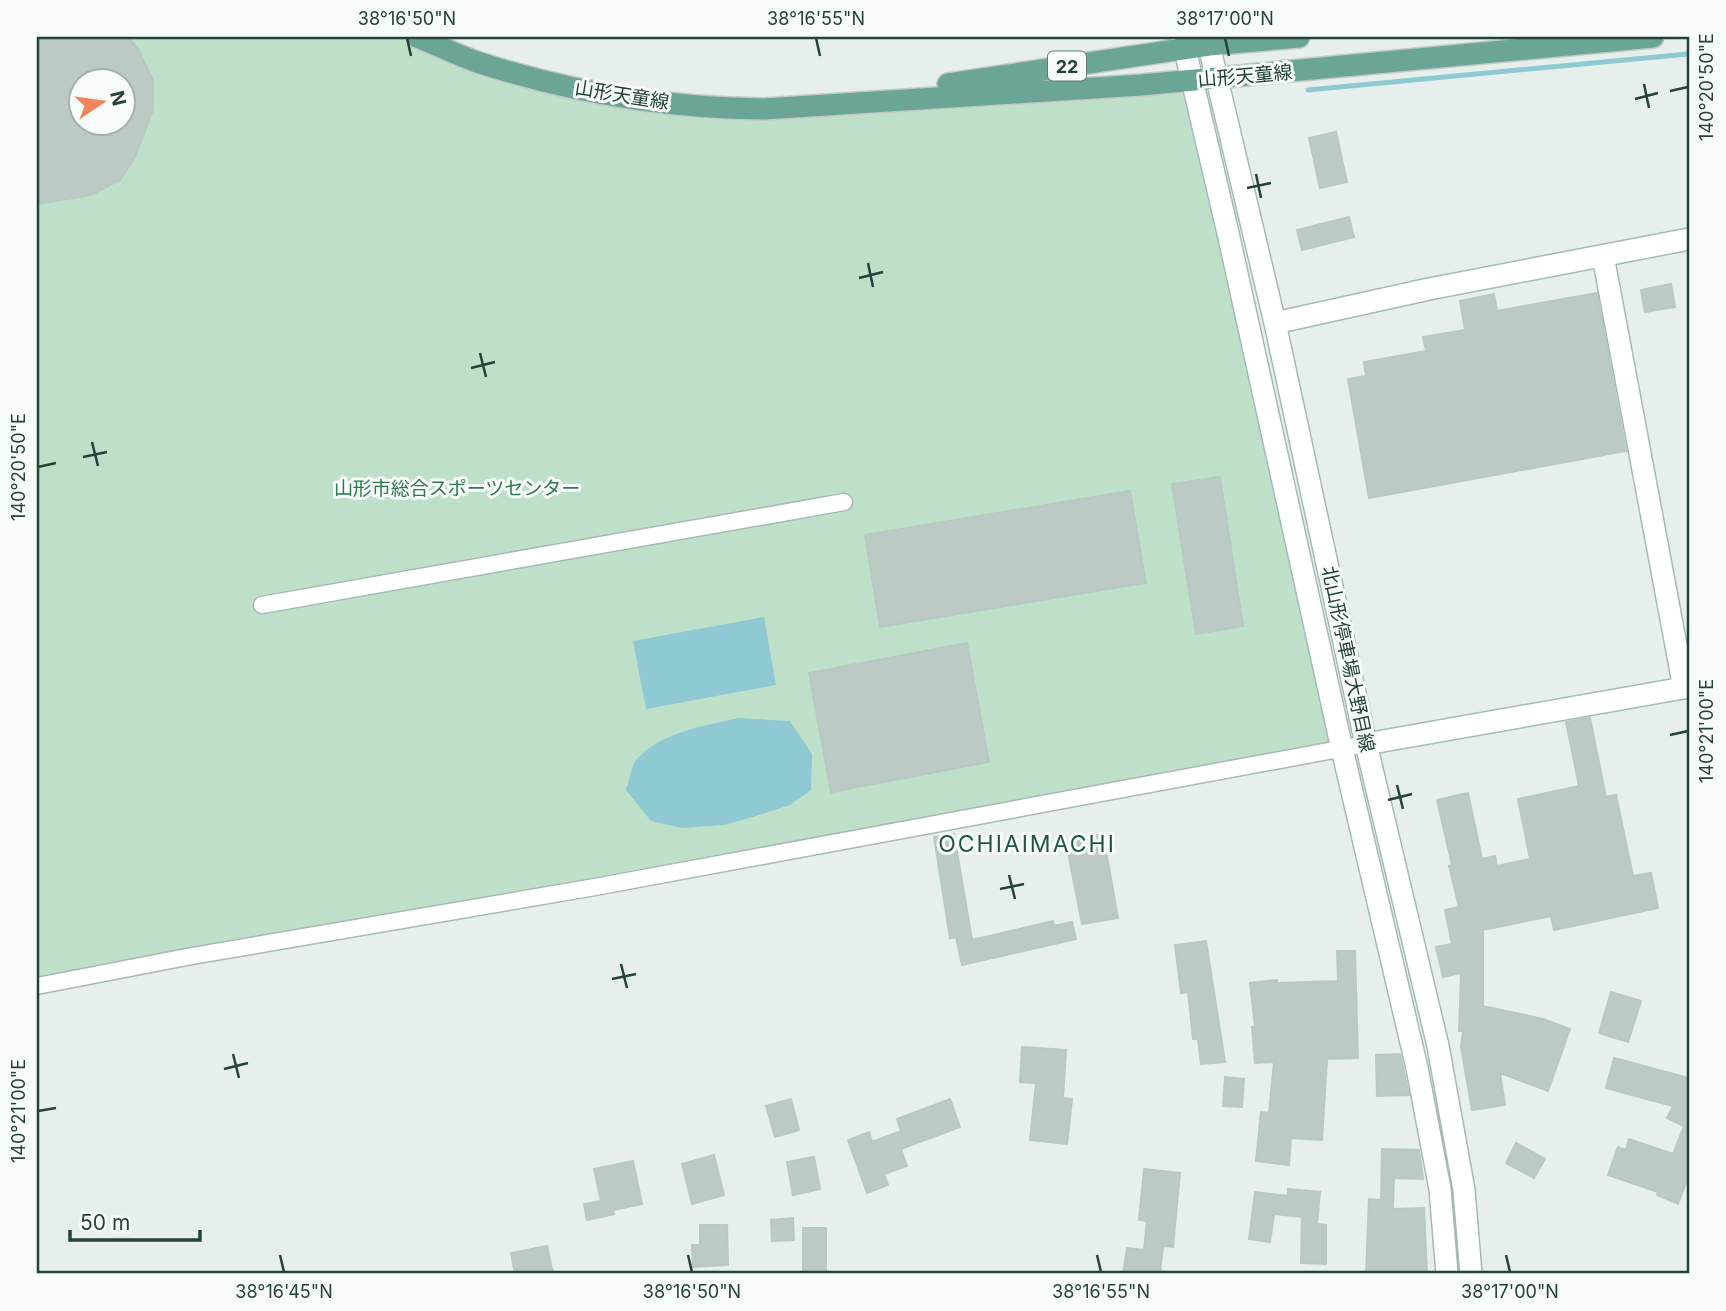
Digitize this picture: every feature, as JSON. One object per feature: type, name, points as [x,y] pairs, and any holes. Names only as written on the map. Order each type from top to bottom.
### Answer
[{"type":"main road","name":"山形天童線","points":[[417,37],[476,61],[559,85],[645,100],[720,108],[764,108],[1218,79],[1653,37]]},
{"type":"main road","name":"山形天童線","points":[[836,103],[1184,43],[1299,37]]},
{"type":"main road","name":"北山形停車場大野目線","points":[[1208,41],[1275,323],[1366,744],[1438,1046],[1464,1189],[1471,1274]]},
{"type":"main road","name":"北山形停車場大野目線","points":[[1184,43],[1342,749],[1417,1068],[1440,1189],[1447,1274]]},
{"type":"main road","points":[[1275,323],[1429,289],[1689,239]]},
{"type":"main road","points":[[1366,744],[1686,688],[1603,256]]},
{"type":"street","points":[[262,605],[844,502]]},
{"type":"street","points":[[37,986],[604,885],[1366,744]]},
{"type":"green space","name":"山形市総合スポーツセンター","points":[[37,37],[417,37],[476,61],[720,108],[1192,80],[1342,749],[37,986]]},
{"type":"water","points":[[764,617],[776,685],[646,709],[633,641]]},
{"type":"water","points":[[738,718],[790,721],[812,754],[811,790],[790,805],[724,825],[682,828],[651,821],[626,790],[637,759],[658,742],[671,736]]},
{"type":"building","points":[[37,37],[128,37],[138,49],[153,80],[153,110],[135,157],[120,180],[91,195],[37,204]]},
{"type":"building","points":[[1336,132],[1347,182],[1320,188],[1309,138]]},
{"type":"building","points":[[1349,217],[1354,237],[1302,250],[1297,230]]},
{"type":"building","points":[[1671,284],[1675,307],[1645,312],[1641,290]]},
{"type":"building","points":[[1597,293],[1626,451],[1369,498],[1348,379],[1366,376],[1364,362],[1426,351],[1423,337],[1465,330],[1460,301],[1494,294],[1497,311]]},
{"type":"building","points":[[1220,477],[1243,626],[1196,634],[1172,484]]},
{"type":"building","points":[[1130,491],[1146,583],[880,627],[865,535]]},
{"type":"building","points":[[967,643],[989,762],[831,792],[809,673]]},
{"type":"building","points":[[1590,718],[1606,797],[1616,795],[1633,876],[1651,873],[1658,908],[1554,930],[1551,916],[1483,930],[1483,1006],[1543,1019],[1570,1029],[1548,1091],[1500,1073],[1505,1105],[1472,1110],[1461,1047],[1463,1031],[1459,1031],[1461,973],[1443,977],[1436,947],[1452,944],[1445,910],[1459,907],[1437,800],[1468,793],[1482,859],[1495,856],[1497,866],[1530,859],[1518,799],[1579,786],[1566,722]]},
{"type":"building","points":[[954,834],[972,940],[1053,921],[1054,926],[1072,922],[1076,939],[962,965],[956,937],[950,938],[934,837]]},
{"type":"building","points":[[1103,834],[1118,918],[1082,924],[1066,842]]},
{"type":"building","points":[[1206,941],[1225,1062],[1201,1064],[1198,1039],[1193,1039],[1188,992],[1181,993],[1175,945]]},
{"type":"building","points":[[1337,951],[1355,951],[1358,1058],[1327,1059],[1322,1140],[1291,1138],[1289,1165],[1256,1161],[1261,1112],[1269,1113],[1274,1062],[1255,1063],[1252,1027],[1255,1027],[1250,983],[1277,980],[1277,983],[1338,981]]},
{"type":"building","points":[[1611,992],[1641,1001],[1628,1042],[1599,1033]]},
{"type":"building","points":[[1022,1047],[1066,1050],[1063,1098],[1072,1099],[1067,1144],[1030,1140],[1036,1083],[1020,1082]]},
{"type":"building","points":[[1400,1054],[1409,1095],[1377,1096],[1376,1055]]},
{"type":"building","points":[[1614,1058],[1689,1078],[1689,1175],[1678,1204],[1657,1195],[1658,1192],[1608,1175],[1618,1147],[1626,1150],[1629,1139],[1673,1154],[1684,1126],[1667,1118],[1673,1106],[1606,1088]]},
{"type":"building","points":[[1225,1077],[1244,1079],[1242,1107],[1223,1106]]},
{"type":"building","points":[[791,1099],[799,1130],[775,1137],[766,1106]]},
{"type":"building","points":[[950,1099],[960,1127],[901,1149],[907,1166],[884,1174],[888,1185],[867,1193],[848,1140],[869,1132],[872,1142],[901,1131],[897,1119]]},
{"type":"building","points":[[1516,1143],[1545,1159],[1534,1178],[1506,1163]]},
{"type":"building","points":[[1382,1149],[1419,1150],[1423,1179],[1394,1178],[1393,1209],[1424,1208],[1427,1274],[1366,1274],[1369,1199],[1381,1200]]},
{"type":"building","points":[[714,1155],[724,1195],[692,1204],[682,1164]]},
{"type":"building","points":[[814,1157],[820,1189],[793,1195],[787,1162]]},
{"type":"building","points":[[633,1161],[642,1204],[613,1210],[614,1214],[587,1220],[584,1204],[601,1201],[594,1169]]},
{"type":"building","points":[[1144,1169],[1180,1173],[1173,1247],[1163,1246],[1160,1274],[1123,1274],[1127,1248],[1144,1250],[1147,1221],[1139,1220]]},
{"type":"building","points":[[1288,1189],[1320,1192],[1317,1224],[1326,1225],[1326,1264],[1301,1263],[1302,1217],[1274,1214],[1270,1242],[1249,1239],[1255,1192],[1288,1196]]},
{"type":"building","points":[[793,1218],[794,1240],[772,1241],[771,1220]]},
{"type":"building","points":[[700,1225],[727,1225],[728,1265],[693,1267],[692,1245],[700,1245]]},
{"type":"building","points":[[803,1228],[826,1228],[826,1274],[803,1274]]},
{"type":"building","points":[[547,1246],[553,1274],[515,1274],[511,1253]]},
{"type":"waterway","points":[[1308,90],[1688,54]]},
{"type":"district","name":"OCHIAIMACHI","points":[[1027,844]]}]
